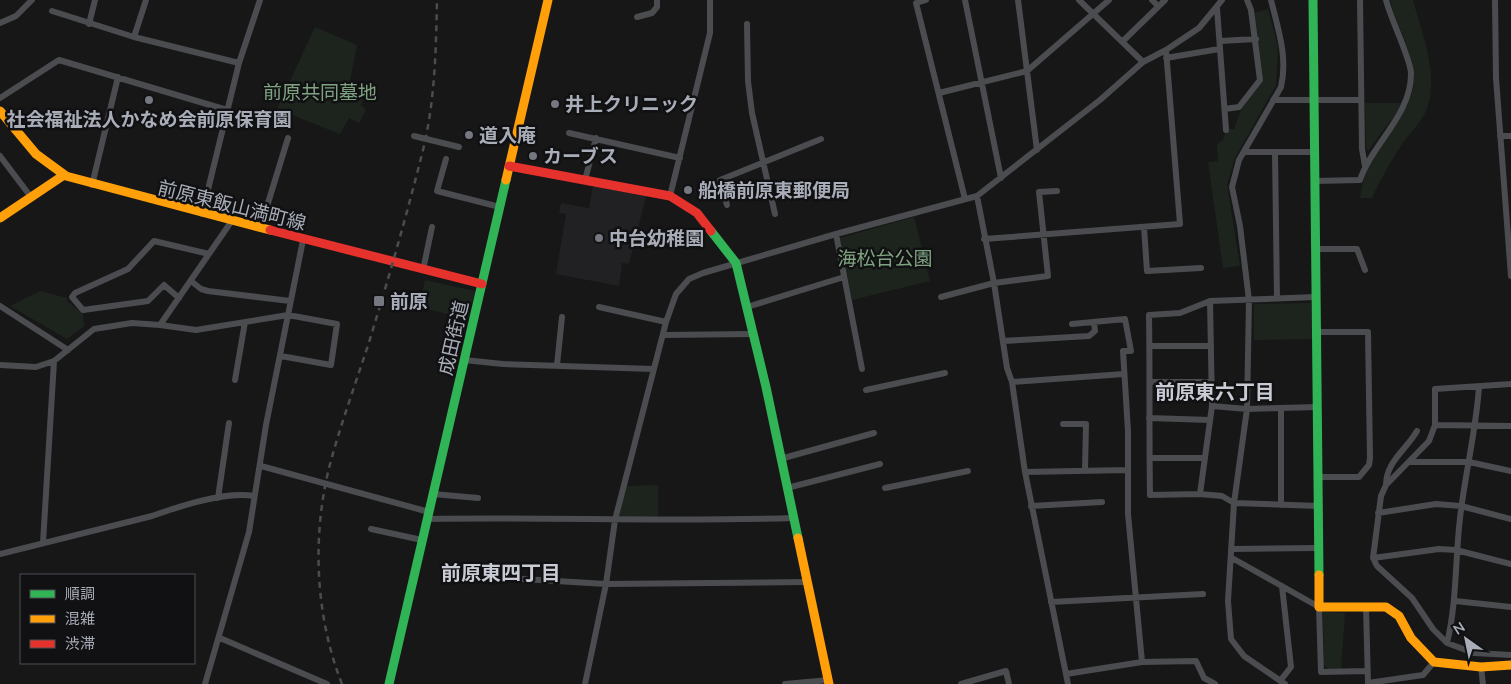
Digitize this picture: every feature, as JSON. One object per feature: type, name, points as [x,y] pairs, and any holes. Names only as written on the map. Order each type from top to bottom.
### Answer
[{"type":"main road","name":"成田街道","points":[[389,684],[548,0]]},
{"type":"main road","points":[[1313,0],[1319,606],[1386,607],[1394,611],[1411,638],[1434,662],[1481,667],[1511,665]]},
{"type":"main road","name":"前原東飯山満町線","points":[[0,111],[33,150],[64,175],[92,185],[231,222],[482,284]]},
{"type":"main road","points":[[509,166],[670,196],[697,213],[736,263],[754,334],[829,682]]},
{"type":"main road","points":[[0,218],[64,175]]},
{"type":"street","points":[[0,23],[16,16],[32,0]]},
{"type":"street","points":[[89,24],[95,0]]},
{"type":"street","points":[[134,37],[146,0]]},
{"type":"street","points":[[202,214],[239,63],[260,0]]},
{"type":"street","points":[[637,17],[652,13],[657,7],[657,0]]},
{"type":"street","points":[[670,196],[710,33],[710,0]]},
{"type":"street","points":[[926,0],[916,3],[965,199]]},
{"type":"street","points":[[965,0],[1001,178]]},
{"type":"street","points":[[1018,0],[1037,150]]},
{"type":"street","points":[[1079,0],[1144,62]]},
{"type":"street","points":[[939,93],[1027,72],[1094,16],[1109,0]]},
{"type":"street","points":[[1152,0],[1158,6]]},
{"type":"street","points":[[1122,42],[1164,0]]},
{"type":"street","points":[[1166,54],[1198,28],[1222,0]]},
{"type":"street","points":[[1225,109],[1239,108],[1260,80],[1256,39],[1251,10],[1247,0]]},
{"type":"street","points":[[1271,0],[1284,61],[1281,87],[1244,152],[1235,172],[1232,187],[1240,226],[1249,300],[1247,409],[1234,503],[1228,601],[1231,639],[1244,656],[1282,682],[1291,667],[1282,586]]},
{"type":"street","points":[[1360,0],[1362,149],[1365,166]]},
{"type":"street","points":[[1314,180],[1360,180],[1365,166],[1399,114],[1408,93],[1411,74],[1386,0]]},
{"type":"street","points":[[1495,0],[1495,65],[1511,276]]},
{"type":"street","points":[[1217,8],[1226,130]]},
{"type":"street","points":[[52,11],[134,37],[239,63]]},
{"type":"street","points":[[747,24],[748,81],[752,114],[775,214]]},
{"type":"street","points":[[585,684],[606,584],[615,520],[666,322],[676,294],[683,285],[703,273],[736,263],[977,196],[1037,150],[1144,62],[1166,54],[1256,39]]},
{"type":"street","points":[[984,239],[1180,224],[1166,54]]},
{"type":"street","points":[[0,98],[55,61],[118,77],[227,110]]},
{"type":"street","points":[[92,185],[118,77]]},
{"type":"street","points":[[1273,100],[1362,100]]},
{"type":"street","points":[[569,133],[680,158]]},
{"type":"street","points":[[414,136],[459,147]]},
{"type":"street","points":[[1500,136],[1511,136]]},
{"type":"street","points":[[260,229],[288,138]]},
{"type":"street","points":[[586,180],[596,138]]},
{"type":"street","points":[[727,205],[720,180],[764,164],[821,139]]},
{"type":"street","points":[[1244,152],[1314,152]]},
{"type":"street","points":[[1275,152],[1277,299]]},
{"type":"street","points":[[0,156],[31,197]]},
{"type":"street","points":[[446,159],[437,191],[500,208]]},
{"type":"street","points":[[941,297],[994,282],[1048,276],[1039,192],[1057,191]]},
{"type":"street","points":[[977,196],[1012,382],[1025,472],[1068,684]]},
{"type":"street","points":[[160,325],[231,222]]},
{"type":"street","points":[[423,270],[432,227]]},
{"type":"street","points":[[1144,227],[1147,271],[1201,268]]},
{"type":"street","points":[[836,234],[862,369]]},
{"type":"street","points":[[206,684],[249,532],[266,425],[303,240]]},
{"type":"street","points":[[179,298],[164,286],[148,301],[83,310],[72,299],[75,293],[128,269],[154,241],[209,254]]},
{"type":"street","points":[[1315,249],[1357,249],[1365,270]]},
{"type":"street","points":[[747,307],[844,277]]},
{"type":"street","points":[[191,281],[201,289],[208,291],[290,302]]},
{"type":"street","points":[[1316,297],[1210,301],[1180,313],[1150,315],[1151,382],[1149,418],[1150,495],[1200,494],[1222,496],[1234,503],[1318,506]]},
{"type":"street","points":[[1200,494],[1212,406],[1210,301]]},
{"type":"street","points":[[0,306],[68,350]]},
{"type":"street","points":[[599,307],[666,322]]},
{"type":"street","points":[[0,365],[36,367],[54,361],[94,329],[132,323],[196,330],[288,315],[337,324],[331,365],[281,356]]},
{"type":"street","points":[[557,365],[562,317]]},
{"type":"street","points":[[1072,324],[1125,320],[1131,351],[1123,351],[1128,431],[1128,514],[1142,662]]},
{"type":"street","points":[[235,380],[245,322]]},
{"type":"street","points":[[1003,341],[1089,336],[1095,331],[1094,322]]},
{"type":"street","points":[[1316,332],[1368,332],[1370,458],[1369,465],[1359,477],[1317,477]]},
{"type":"street","points":[[663,335],[754,334]]},
{"type":"street","points":[[1150,346],[1211,346]]},
{"type":"street","points":[[464,360],[653,369]]},
{"type":"street","points":[[43,543],[54,361]]},
{"type":"street","points":[[866,390],[945,373]]},
{"type":"street","points":[[1012,382],[1124,374]]},
{"type":"street","points":[[1151,382],[1212,382]]},
{"type":"street","points":[[1386,484],[1429,441],[1435,425],[1436,389],[1511,384]]},
{"type":"street","points":[[1447,643],[1455,602],[1456,550],[1461,506],[1476,425],[1479,386]]},
{"type":"street","points":[[1212,406],[1247,409],[1318,407]]},
{"type":"street","points":[[1280,505],[1281,409]]},
{"type":"street","points":[[1149,418],[1210,420]]},
{"type":"street","points":[[218,498],[229,423]]},
{"type":"street","points":[[1063,424],[1086,424],[1085,470]]},
{"type":"street","points":[[1435,425],[1511,426]]},
{"type":"street","points":[[1417,431],[1409,445],[1390,466],[1378,513],[1373,558],[1377,566],[1412,598],[1433,629],[1447,643],[1474,652],[1511,655]]},
{"type":"street","points":[[780,459],[874,433]]},
{"type":"street","points":[[1150,458],[1205,458]]},
{"type":"street","points":[[1410,462],[1469,462],[1511,471]]},
{"type":"street","points":[[787,488],[880,464]]},
{"type":"street","points":[[261,466],[428,515],[615,520],[794,518]]},
{"type":"street","points":[[1025,472],[1127,470]]},
{"type":"street","points":[[885,488],[968,471]]},
{"type":"street","points":[[0,554],[218,498],[246,494],[254,496]]},
{"type":"street","points":[[433,494],[478,498]]},
{"type":"street","points":[[1032,506],[1102,502]]},
{"type":"street","points":[[1378,513],[1436,504],[1461,506],[1511,519]]},
{"type":"street","points":[[371,529],[422,540]]},
{"type":"street","points":[[1232,549],[1317,548]]},
{"type":"street","points":[[1373,558],[1438,549],[1456,550],[1511,564]]},
{"type":"street","points":[[1232,558],[1319,606],[1321,672],[1367,671]]},
{"type":"street","points":[[523,579],[606,584],[807,582]]},
{"type":"street","points":[[1051,602],[1203,594]]},
{"type":"street","points":[[1455,602],[1511,607]]},
{"type":"street","points":[[1366,608],[1368,683],[1423,675],[1434,662]]},
{"type":"street","points":[[220,638],[327,684]]},
{"type":"street","points":[[1066,674],[1142,662],[1196,661],[1204,678],[1215,684]]},
{"type":"street","points":[[1481,667],[1484,684]]},
{"type":"street","points":[[961,684],[1006,671],[1009,684]]},
{"type":"street","points":[[784,684],[829,682]]},
{"type":"shaded area","name":"中台幼稚園","points":[[593,186],[646,196],[629,264],[622,263],[619,286],[556,274],[566,214],[559,213],[561,203],[589,208]]},
{"type":"green space","points":[[1390,0],[1413,0],[1428,52],[1431,93],[1423,116],[1398,150],[1372,198],[1360,198],[1363,181],[1371,159],[1408,104],[1414,82],[1409,52]]},
{"type":"green space","points":[[1268,9],[1278,47],[1276,85],[1235,158],[1227,184],[1240,266],[1223,268],[1208,162],[1218,161],[1217,144],[1223,140],[1227,129],[1234,129],[1241,110],[1261,83],[1254,13]]},
{"type":"green space","name":"前原共同墓地","points":[[315,27],[357,45],[350,80],[367,86],[361,105],[366,109],[359,123],[349,118],[340,134],[277,109]]},
{"type":"green space","points":[[1365,103],[1401,103],[1369,150],[1366,149]]},
{"type":"green space","name":"海松台公園","points":[[914,217],[930,281],[852,300],[840,238]]},
{"type":"green space","points":[[425,280],[475,291],[468,319],[419,307]]},
{"type":"green space","points":[[40,291],[67,298],[67,301],[83,314],[84,326],[67,339],[10,306]]},
{"type":"green space","points":[[1311,303],[1312,339],[1254,340],[1254,304]]},
{"type":"green space","points":[[658,485],[658,517],[619,519],[626,486]]},
{"type":"green space","points":[[1323,612],[1345,613],[1341,669],[1328,669],[1324,665]]},
{"type":"railway","points":[[342,684],[333,659],[327,633],[319,580],[320,525],[323,498],[332,455],[370,339],[423,150],[432,94],[437,0]]},
{"type":"traffic: fast","points":[[1313,0],[1319,575]]},
{"type":"traffic: fast","points":[[389,684],[506,180]]},
{"type":"traffic: fast","points":[[711,231],[736,263],[766,387],[798,538]]},
{"type":"traffic: slow","points":[[506,180],[548,0]]},
{"type":"traffic: slow","points":[[0,111],[36,154],[66,176],[270,230]]},
{"type":"traffic: slow","points":[[0,218],[64,175]]},
{"type":"traffic: slow","points":[[798,538],[829,684]]},
{"type":"traffic: slow","points":[[1319,575],[1319,607],[1386,607],[1399,616],[1411,638],[1434,662],[1481,667],[1511,665]]},
{"type":"traffic: jam","points":[[509,166],[670,196],[697,213],[711,231]]},
{"type":"traffic: jam","points":[[270,230],[482,284]]},
{"type":"place","name":"社会福祉法人かなめ会前原保育園","points":[[149,100]]},
{"type":"place","name":"井上クリニック","points":[[555,104]]},
{"type":"place","name":"道入庵","points":[[469,135]]},
{"type":"place","name":"カーブス","points":[[533,156]]},
{"type":"place","name":"船橋前原東郵便局","points":[[688,190]]},
{"type":"place","name":"中台幼稚園","points":[[599,238]]},
{"type":"place","name":"前原","points":[[379,301]]},
{"type":"district","name":"前原東六丁目","points":[[1215,391]]},
{"type":"district","name":"前原東四丁目","points":[[501,572]]}]
